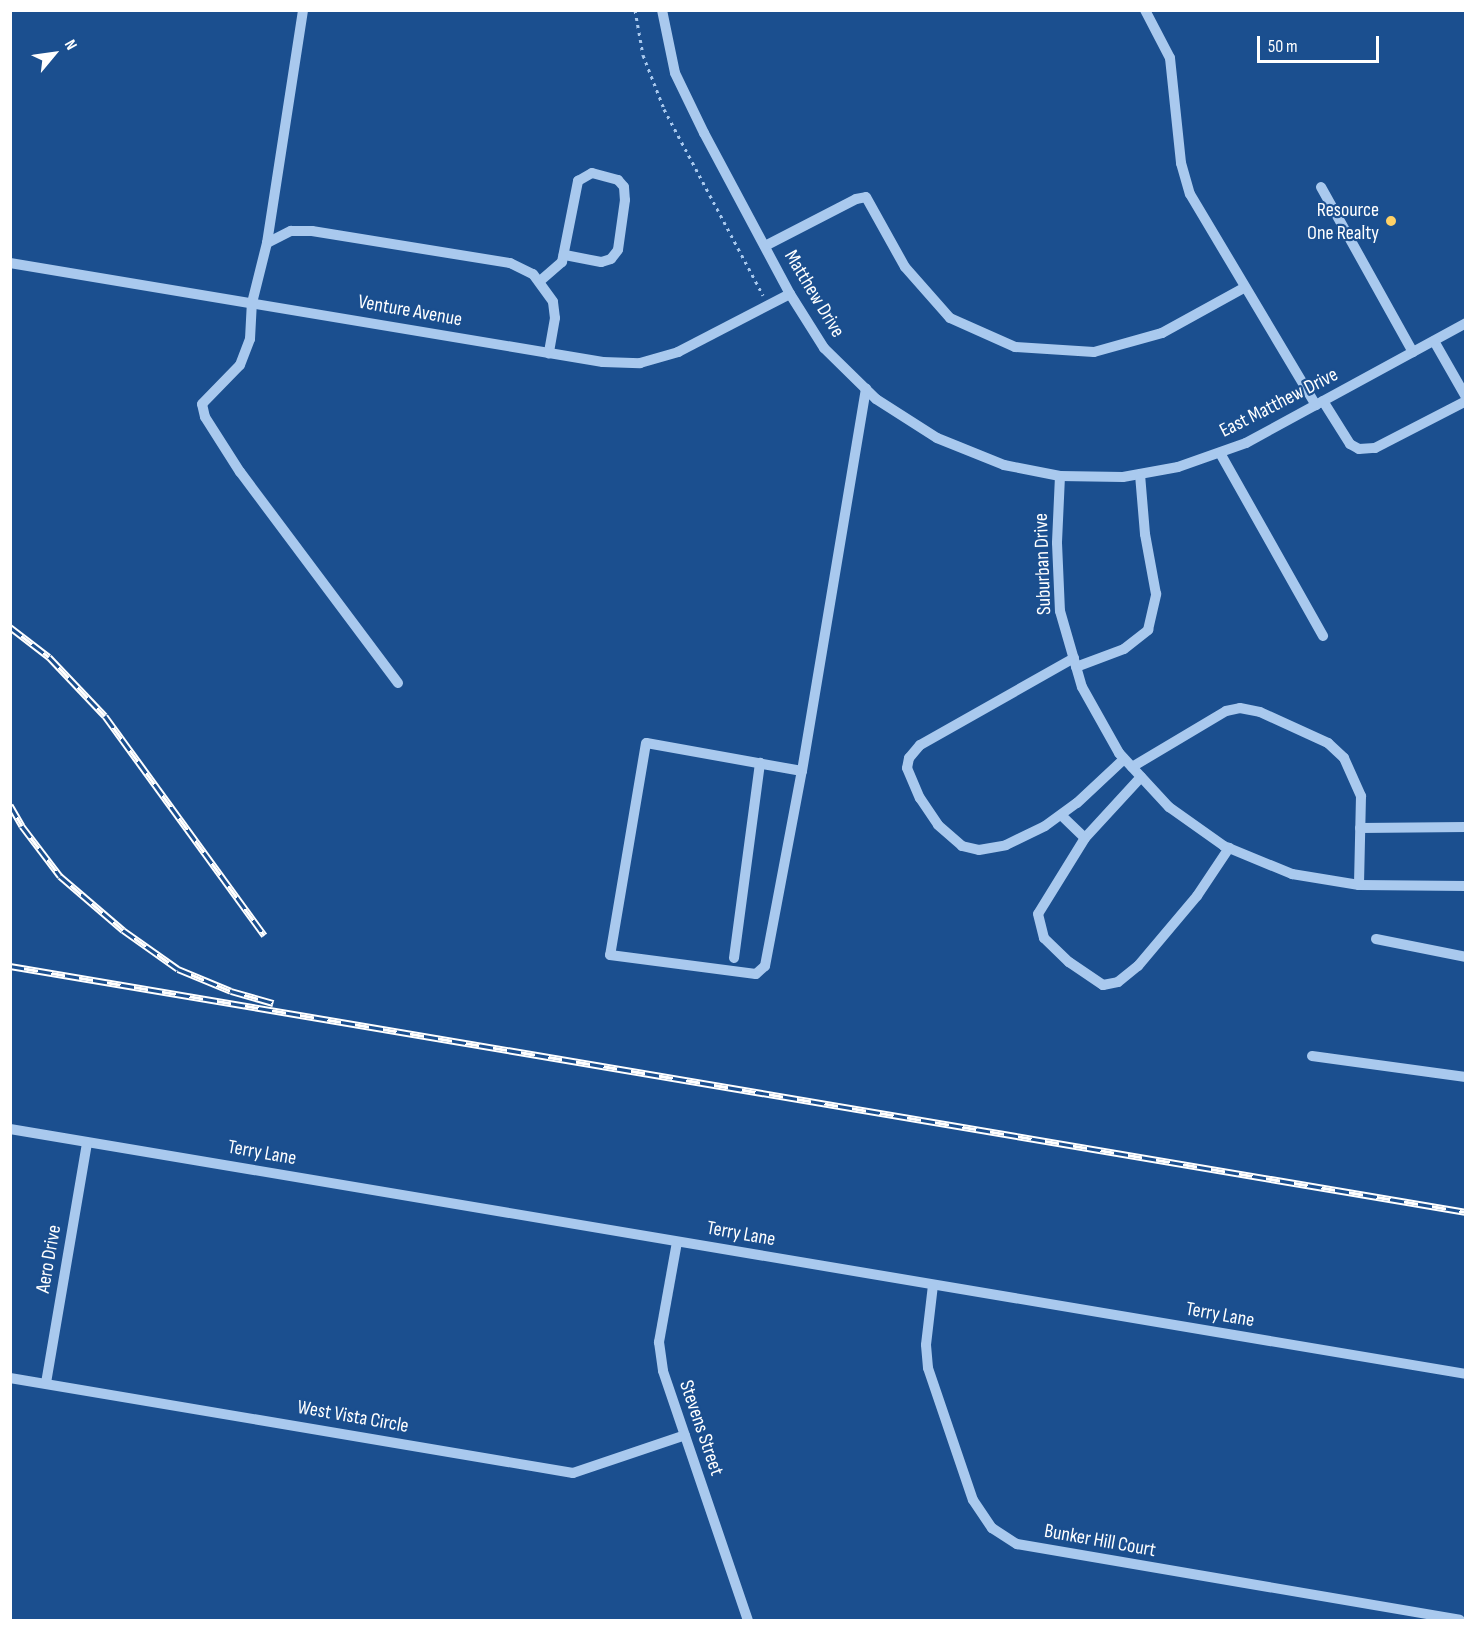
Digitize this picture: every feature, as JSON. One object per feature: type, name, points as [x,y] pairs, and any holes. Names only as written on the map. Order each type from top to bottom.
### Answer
[{"type":"street","points":[[303,10],[267,243],[252,303],[250,339],[240,364],[202,404],[205,417],[240,472],[398,683]]},
{"type":"street","name":"Matthew Drive","points":[[662,10],[675,73],[790,294],[824,348],[866,388],[937,438],[1004,465],[1060,476]]},
{"type":"street","points":[[1144,10],[1170,58],[1181,163],[1190,194],[1244,288],[1350,444],[1359,449],[1375,448],[1466,399],[1434,341]]},
{"type":"street","points":[[540,281],[562,262],[578,181],[592,173],[618,180],[624,187],[625,200],[618,250],[611,259],[601,262],[564,255]]},
{"type":"street","points":[[1321,187],[1413,352]]},
{"type":"street","points":[[765,246],[856,199],[866,197],[905,267],[950,318],[1014,347],[1094,352],[1162,333],[1244,288]]},
{"type":"street","points":[[267,243],[291,231],[312,231],[510,263],[540,281],[553,302],[555,318],[549,353]]},
{"type":"street","name":"Venture Avenue","points":[[10,263],[603,362],[640,363],[678,352],[790,294]]},
{"type":"street","name":"East Matthew Drive","points":[[1060,476],[1140,474],[1178,467],[1220,453],[1320,403],[1466,324]]},
{"type":"street","points":[[802,771],[646,743],[610,955],[756,974],[765,966],[802,771],[866,388]]},
{"type":"street","points":[[1220,453],[1323,636]]},
{"type":"street","points":[[1140,474],[1145,534],[1156,594],[1148,630],[1124,649],[1075,663],[939,732],[909,758],[908,768],[920,798],[938,825],[962,846],[979,850],[1006,845],[1061,815],[1128,763],[1226,711],[1240,708],[1260,712],[1328,743],[1344,758],[1361,796],[1359,885]]},
{"type":"street","name":"Suburban Drive","points":[[1060,476],[1057,543],[1060,611],[1082,687],[1128,763],[1168,807],[1229,848],[1292,874],[1359,885],[1466,886]]},
{"type":"street","points":[[734,958],[760,763]]},
{"type":"street","points":[[1141,777],[1085,837],[1038,914],[1038,925],[1044,938],[1069,962],[1103,985],[1118,982],[1138,966],[1197,896],[1229,848]]},
{"type":"street","points":[[1061,815],[1085,837]]},
{"type":"street","points":[[1360,828],[1466,827]]},
{"type":"street","points":[[1376,939],[1466,957]]},
{"type":"street","points":[[1312,1056],[1466,1077]]},
{"type":"street","name":"Terry Lane","points":[[10,1129],[1466,1374]]},
{"type":"street","name":"Aero Drive","points":[[46,1383],[87,1142]]},
{"type":"street","name":"Stevens Street","points":[[677,1242],[659,1342],[663,1371],[748,1620]]},
{"type":"street","name":"Bunker Hill Court","points":[[933,1285],[926,1344],[928,1368],[973,1500],[992,1528],[1017,1544],[1416,1617],[1460,1620]]},
{"type":"street","name":"West Vista Circle","points":[[10,1378],[573,1473],[684,1435]]},
{"type":"path","points":[[635,10],[643,55],[664,110],[768,305]]},
{"type":"railway","points":[[10,627],[49,657],[105,716],[264,935]]},
{"type":"railway","points":[[10,805],[22,826],[60,876],[123,930],[178,969],[231,991],[273,1003]]},
{"type":"railway","points":[[10,966],[1466,1212]]},
{"type":"place","name":"Resource One Realty","points":[[1391,221]]}]
